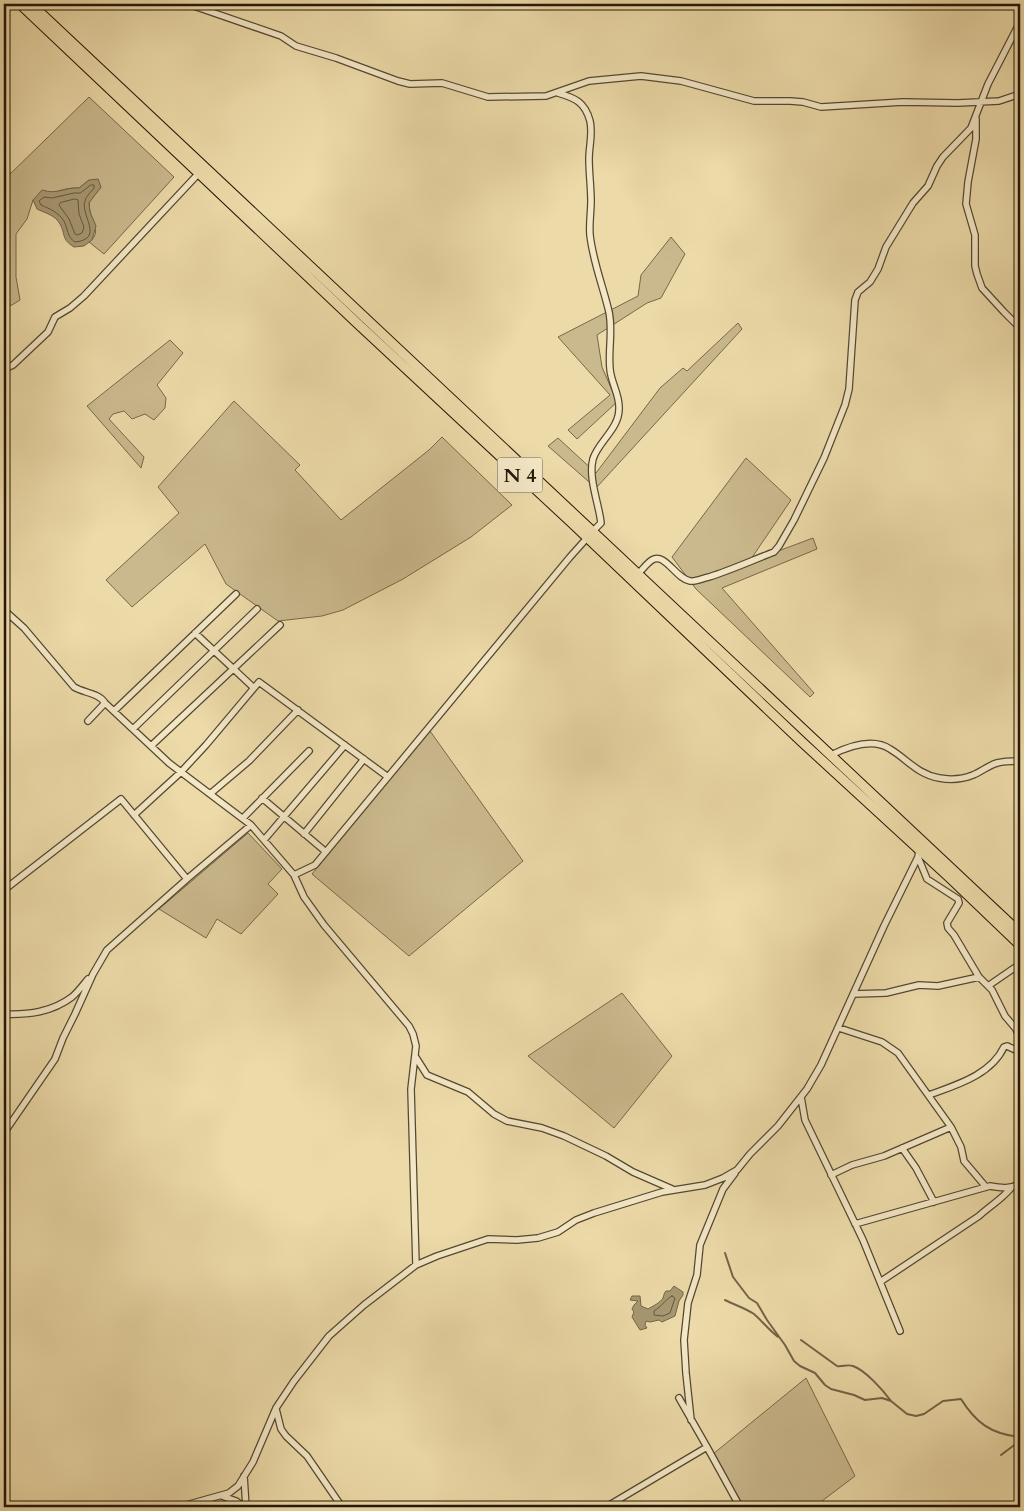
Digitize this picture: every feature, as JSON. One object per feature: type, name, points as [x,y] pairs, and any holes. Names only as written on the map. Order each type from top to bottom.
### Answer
[{"type":"highway","name":"N 4","points":[[20,4],[356,323],[574,524],[638,574],[1020,933]]},
{"type":"highway","name":"N 4","points":[[31,4],[590,535],[919,854],[1020,945]]},
{"type":"street","points":[[188,4],[281,36],[296,46],[336,58],[398,81],[410,84],[442,83],[488,96],[546,96],[589,81],[641,76],[681,81],[754,101],[790,101],[821,106],[903,102],[999,101],[1020,94]]},
{"type":"street","points":[[638,574],[652,560],[658,558],[664,560],[678,575],[688,581],[694,581],[726,572],[774,552],[779,546],[820,466],[845,405],[849,389],[855,300],[858,292],[870,282],[878,269],[886,247],[913,203],[928,186],[940,161],[971,128],[988,84],[1020,22]]},
{"type":"street","points":[[294,875],[316,865],[502,638],[601,523],[594,490],[593,459],[609,435],[619,411],[618,397],[610,370],[611,327],[609,313],[593,256],[590,232],[590,121],[580,102],[558,93]]},
{"type":"street","points":[[976,117],[976,139],[966,204],[975,235],[975,266],[982,288],[1020,328]]},
{"type":"street","points":[[4,369],[13,365],[48,332],[55,318],[84,296],[199,173]]},
{"type":"street","points":[[114,711],[236,594]]},
{"type":"street","points":[[133,729],[257,609]]},
{"type":"street","points":[[4,610],[24,628],[74,687],[102,697],[105,703],[181,772],[251,825],[294,875],[304,897],[324,925],[408,1026],[413,1034],[416,1046],[411,1089],[416,1265]]},
{"type":"street","points":[[152,746],[280,625]]},
{"type":"street","points":[[196,633],[254,688]]},
{"type":"street","points":[[134,815],[181,772],[259,682],[388,777]]},
{"type":"street","points":[[88,720],[105,703]]},
{"type":"street","points":[[210,794],[249,761],[298,710]]},
{"type":"street","points":[[831,755],[847,747],[866,744],[880,745],[889,748],[917,770],[938,778],[958,779],[973,775],[995,763],[1020,761]]},
{"type":"street","points":[[264,840],[344,745]]},
{"type":"street","points":[[243,818],[309,751]]},
{"type":"street","points":[[304,834],[364,759]]},
{"type":"street","points":[[262,798],[326,852]]},
{"type":"street","points":[[4,890],[121,799],[187,879]]},
{"type":"street","points":[[4,1133],[55,1059],[93,974],[107,950],[251,825]]},
{"type":"street","points":[[919,854],[928,879],[958,899],[959,903],[947,923],[948,928],[979,977],[992,990],[1005,1016],[1016,1029],[1020,1039]]},
{"type":"street","points":[[691,1420],[684,1340],[688,1303],[697,1275],[700,1246],[723,1189],[750,1154],[778,1126],[801,1097],[821,1065],[919,854]]},
{"type":"street","points":[[988,986],[1020,964]]},
{"type":"street","points":[[4,1014],[48,1010],[62,1004],[74,996],[93,974]]},
{"type":"street","points":[[854,994],[886,993],[920,985],[938,986],[979,977]]},
{"type":"street","points":[[839,1028],[882,1042],[898,1053],[951,1127],[961,1147],[964,1161],[986,1187]]},
{"type":"street","points":[[929,1095],[963,1082],[984,1070],[995,1061],[1004,1046],[1020,1052]]},
{"type":"street","points":[[415,1056],[427,1075],[468,1092],[494,1114],[506,1121],[542,1128],[564,1136],[606,1156],[633,1172],[674,1190]]},
{"type":"street","points":[[801,1097],[805,1120],[855,1224],[900,1331]]},
{"type":"street","points":[[832,1175],[852,1165],[884,1156],[951,1127]]},
{"type":"street","points":[[902,1148],[916,1168],[934,1202]]},
{"type":"street","points":[[179,1507],[229,1493],[238,1486],[253,1462],[276,1408],[294,1381],[329,1336],[364,1305],[416,1265],[488,1239],[538,1238],[558,1232],[576,1220],[662,1192],[705,1185],[737,1170]]},
{"type":"street","points":[[855,1224],[990,1186],[1005,1189],[1020,1184]]},
{"type":"street","points":[[880,1282],[968,1222],[980,1216],[1011,1188]]},
{"type":"street","points":[[679,1398],[740,1507]]},
{"type":"street","points":[[276,1408],[286,1436],[306,1456],[342,1507]]},
{"type":"street","points":[[606,1507],[707,1447]]},
{"type":"street","points":[[244,1476],[245,1507]]},
{"type":"street","points":[[221,1495],[245,1507]]},
{"type":"shaded area","points":[[89,97],[174,177],[104,254],[89,242],[93,239],[96,231],[89,202],[101,187],[89,180],[79,188],[62,190],[33,200],[27,219],[16,234],[16,277],[20,300],[12,305],[4,306],[4,180]]},
{"type":"shaded area","points":[[671,237],[685,254],[661,298],[647,303],[597,335],[602,367],[617,402],[577,439],[568,430],[610,395],[558,337],[638,296],[641,275]]},
{"type":"shaded area","points":[[738,323],[742,329],[596,488],[548,446],[558,438],[596,473],[660,388],[683,368],[687,371]]},
{"type":"shaded area","points":[[170,340],[183,353],[157,385],[166,398],[165,408],[154,420],[145,414],[132,419],[124,411],[113,414],[109,419],[144,457],[141,468],[87,406]]},
{"type":"shaded area","points":[[234,401],[300,465],[295,470],[341,520],[429,450],[442,437],[512,505],[471,537],[403,579],[343,610],[322,616],[278,621],[226,584],[205,544],[132,607],[106,580],[179,513],[158,487]]},
{"type":"shaded area","points":[[746,458],[791,500],[749,562],[813,538],[817,549],[722,588],[814,693],[810,697],[696,589],[672,557]]},
{"type":"shaded area","points":[[430,731],[523,861],[409,956],[312,874]]},
{"type":"shaded area","points":[[248,833],[282,869],[268,884],[278,894],[241,934],[217,919],[206,938],[159,909]]},
{"type":"shaded area","points":[[622,993],[672,1056],[614,1128],[528,1056]]},
{"type":"shaded area","points":[[806,1378],[855,1476],[814,1507],[744,1507],[713,1454]]},
{"type":"water","points":[[98,179],[101,187],[89,203],[90,212],[96,226],[92,240],[84,246],[74,247],[65,239],[58,221],[37,209],[33,200],[42,190],[52,192],[79,188],[89,180]]},
{"type":"water","points":[[674,1286],[683,1292],[675,1316],[662,1322],[659,1320],[646,1321],[645,1325],[647,1328],[640,1330],[632,1317],[634,1312],[632,1309],[638,1301],[630,1300],[632,1296],[640,1296],[641,1306],[648,1309],[660,1301],[664,1293],[670,1291]]},
{"type":"waterway","points":[[725,1253],[733,1277],[749,1298],[757,1303],[794,1361],[815,1373],[831,1389],[865,1400],[882,1398],[891,1401],[907,1414],[916,1416],[924,1414],[943,1401],[961,1399],[972,1415],[985,1426],[1001,1433],[1020,1437]]},
{"type":"waterway","points":[[725,1300],[754,1314],[778,1337]]},
{"type":"waterway","points":[[801,1340],[837,1366],[851,1365],[858,1368],[879,1386],[891,1401]]},
{"type":"waterway","points":[[1001,1455],[1020,1442]]}]
